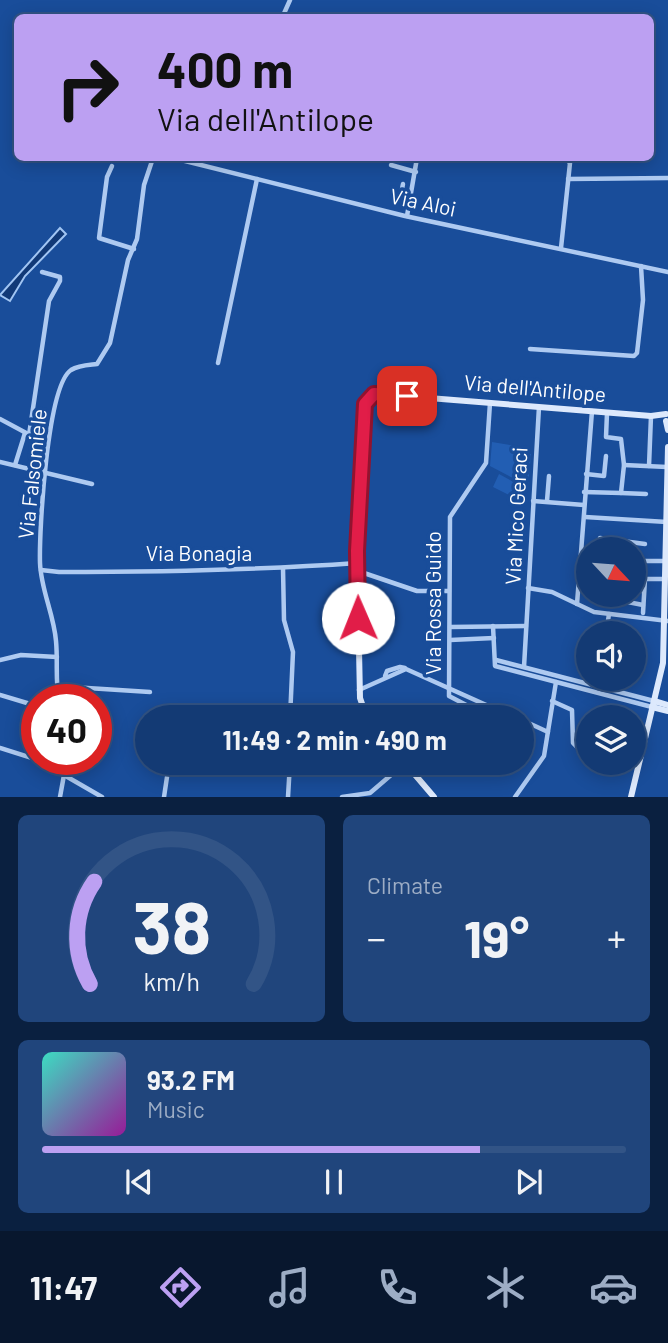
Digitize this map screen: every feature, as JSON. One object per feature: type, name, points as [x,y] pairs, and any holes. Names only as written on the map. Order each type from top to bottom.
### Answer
[{"type":"street","name":"Via Falsomiele","points":[[56,684],[55,632],[41,569],[46,465],[61,384],[72,369],[97,364],[105,353],[134,249],[144,185],[152,161]]},
{"type":"street","name":"Via Aloi","points":[[185,161],[407,216],[668,272]]},
{"type":"street","points":[[407,216],[417,161]]},
{"type":"street","points":[[561,248],[570,163],[568,161]]},
{"type":"street","points":[[391,165],[416,172]]},
{"type":"street","points":[[112,166],[107,177],[99,238],[134,249]]},
{"type":"street","points":[[568,179],[668,178]]},
{"type":"street","points":[[218,363],[257,179]]},
{"type":"street","points":[[402,184],[401,194],[411,197]]},
{"type":"street","points":[[530,349],[634,356],[637,353],[642,316],[641,266]]},
{"type":"street","points":[[15,465],[27,434],[49,301],[60,281],[60,277],[41,272]]},
{"type":"street","name":"Via dell'Antilope","points":[[357,567],[365,404],[370,396],[379,394],[667,418]]},
{"type":"street","name":"Via Rossa Guido","points":[[450,687],[450,517],[486,463],[490,403]]},
{"type":"street","name":"Via Mico Geraci","points":[[524,667],[539,407]]},
{"type":"street","points":[[582,537],[592,411]]},
{"type":"street","points":[[607,412],[606,437],[621,439],[624,465],[621,493]]},
{"type":"street","points":[[649,466],[654,416]]},
{"type":"street","points":[[667,418],[668,431]]},
{"type":"street","points":[[0,419],[44,445],[43,463],[46,465]]},
{"type":"street","points":[[631,797],[663,663],[668,447]]},
{"type":"street","points":[[586,474],[604,476],[606,456]]},
{"type":"street","points":[[0,462],[92,484]]},
{"type":"street","points":[[624,465],[667,467]]},
{"type":"street","points":[[547,500],[549,476]]},
{"type":"street","points":[[584,492],[646,494]]},
{"type":"street","points":[[533,501],[584,505]]},
{"type":"street","points":[[584,517],[667,522]]},
{"type":"street","points":[[646,561],[665,561]]},
{"type":"street","points":[[361,705],[357,567],[417,591],[449,591]]},
{"type":"street","name":"Via Bonagia","points":[[41,569],[90,572],[357,567]]},
{"type":"street","points":[[283,568],[284,620],[293,652],[291,705]]},
{"type":"street","points":[[646,579],[666,576]]},
{"type":"street","points":[[528,587],[552,592],[576,604]]},
{"type":"street","points":[[583,607],[594,612],[666,621]]},
{"type":"street","points":[[643,607],[643,613]]},
{"type":"street","points":[[608,621],[609,614]]},
{"type":"street","points":[[494,626],[495,666],[653,704],[668,705]]},
{"type":"street","points":[[450,627],[526,626]]},
{"type":"street","points":[[450,640],[494,638]]},
{"type":"street","points":[[0,660],[21,656],[57,657]]},
{"type":"street","points":[[495,660],[576,681]]},
{"type":"street","points":[[359,690],[405,669],[488,705]]},
{"type":"street","points":[[515,797],[542,761],[556,682]]},
{"type":"street","points":[[450,687],[449,696],[466,705]]},
{"type":"street","points":[[112,690],[150,692]]},
{"type":"street","points":[[613,691],[668,711]]},
{"type":"street","points":[[0,695],[21,701]]},
{"type":"street","points":[[552,701],[572,710],[573,743],[576,746]]},
{"type":"street","points":[[534,726],[548,732]]},
{"type":"street","points":[[0,748],[21,753]]},
{"type":"street","points":[[60,797],[64,775],[102,797]]},
{"type":"street","points":[[288,797],[289,775]]},
{"type":"street","points":[[342,797],[370,793],[391,775]]},
{"type":"street","points":[[416,775],[434,797]]},
{"type":"street","points":[[164,797],[167,777]]},
{"type":"shaded area","points":[[60,228],[66,234],[25,276],[10,301],[0,295]]},
{"type":"shaded area","points":[[492,442],[521,447],[520,453],[531,454],[528,486],[490,466]]},
{"type":"shaded area","points":[[499,474],[521,486],[515,498],[493,487]]},
{"type":"route","points":[[358,618],[357,551],[365,404],[374,394],[407,396]]}]
